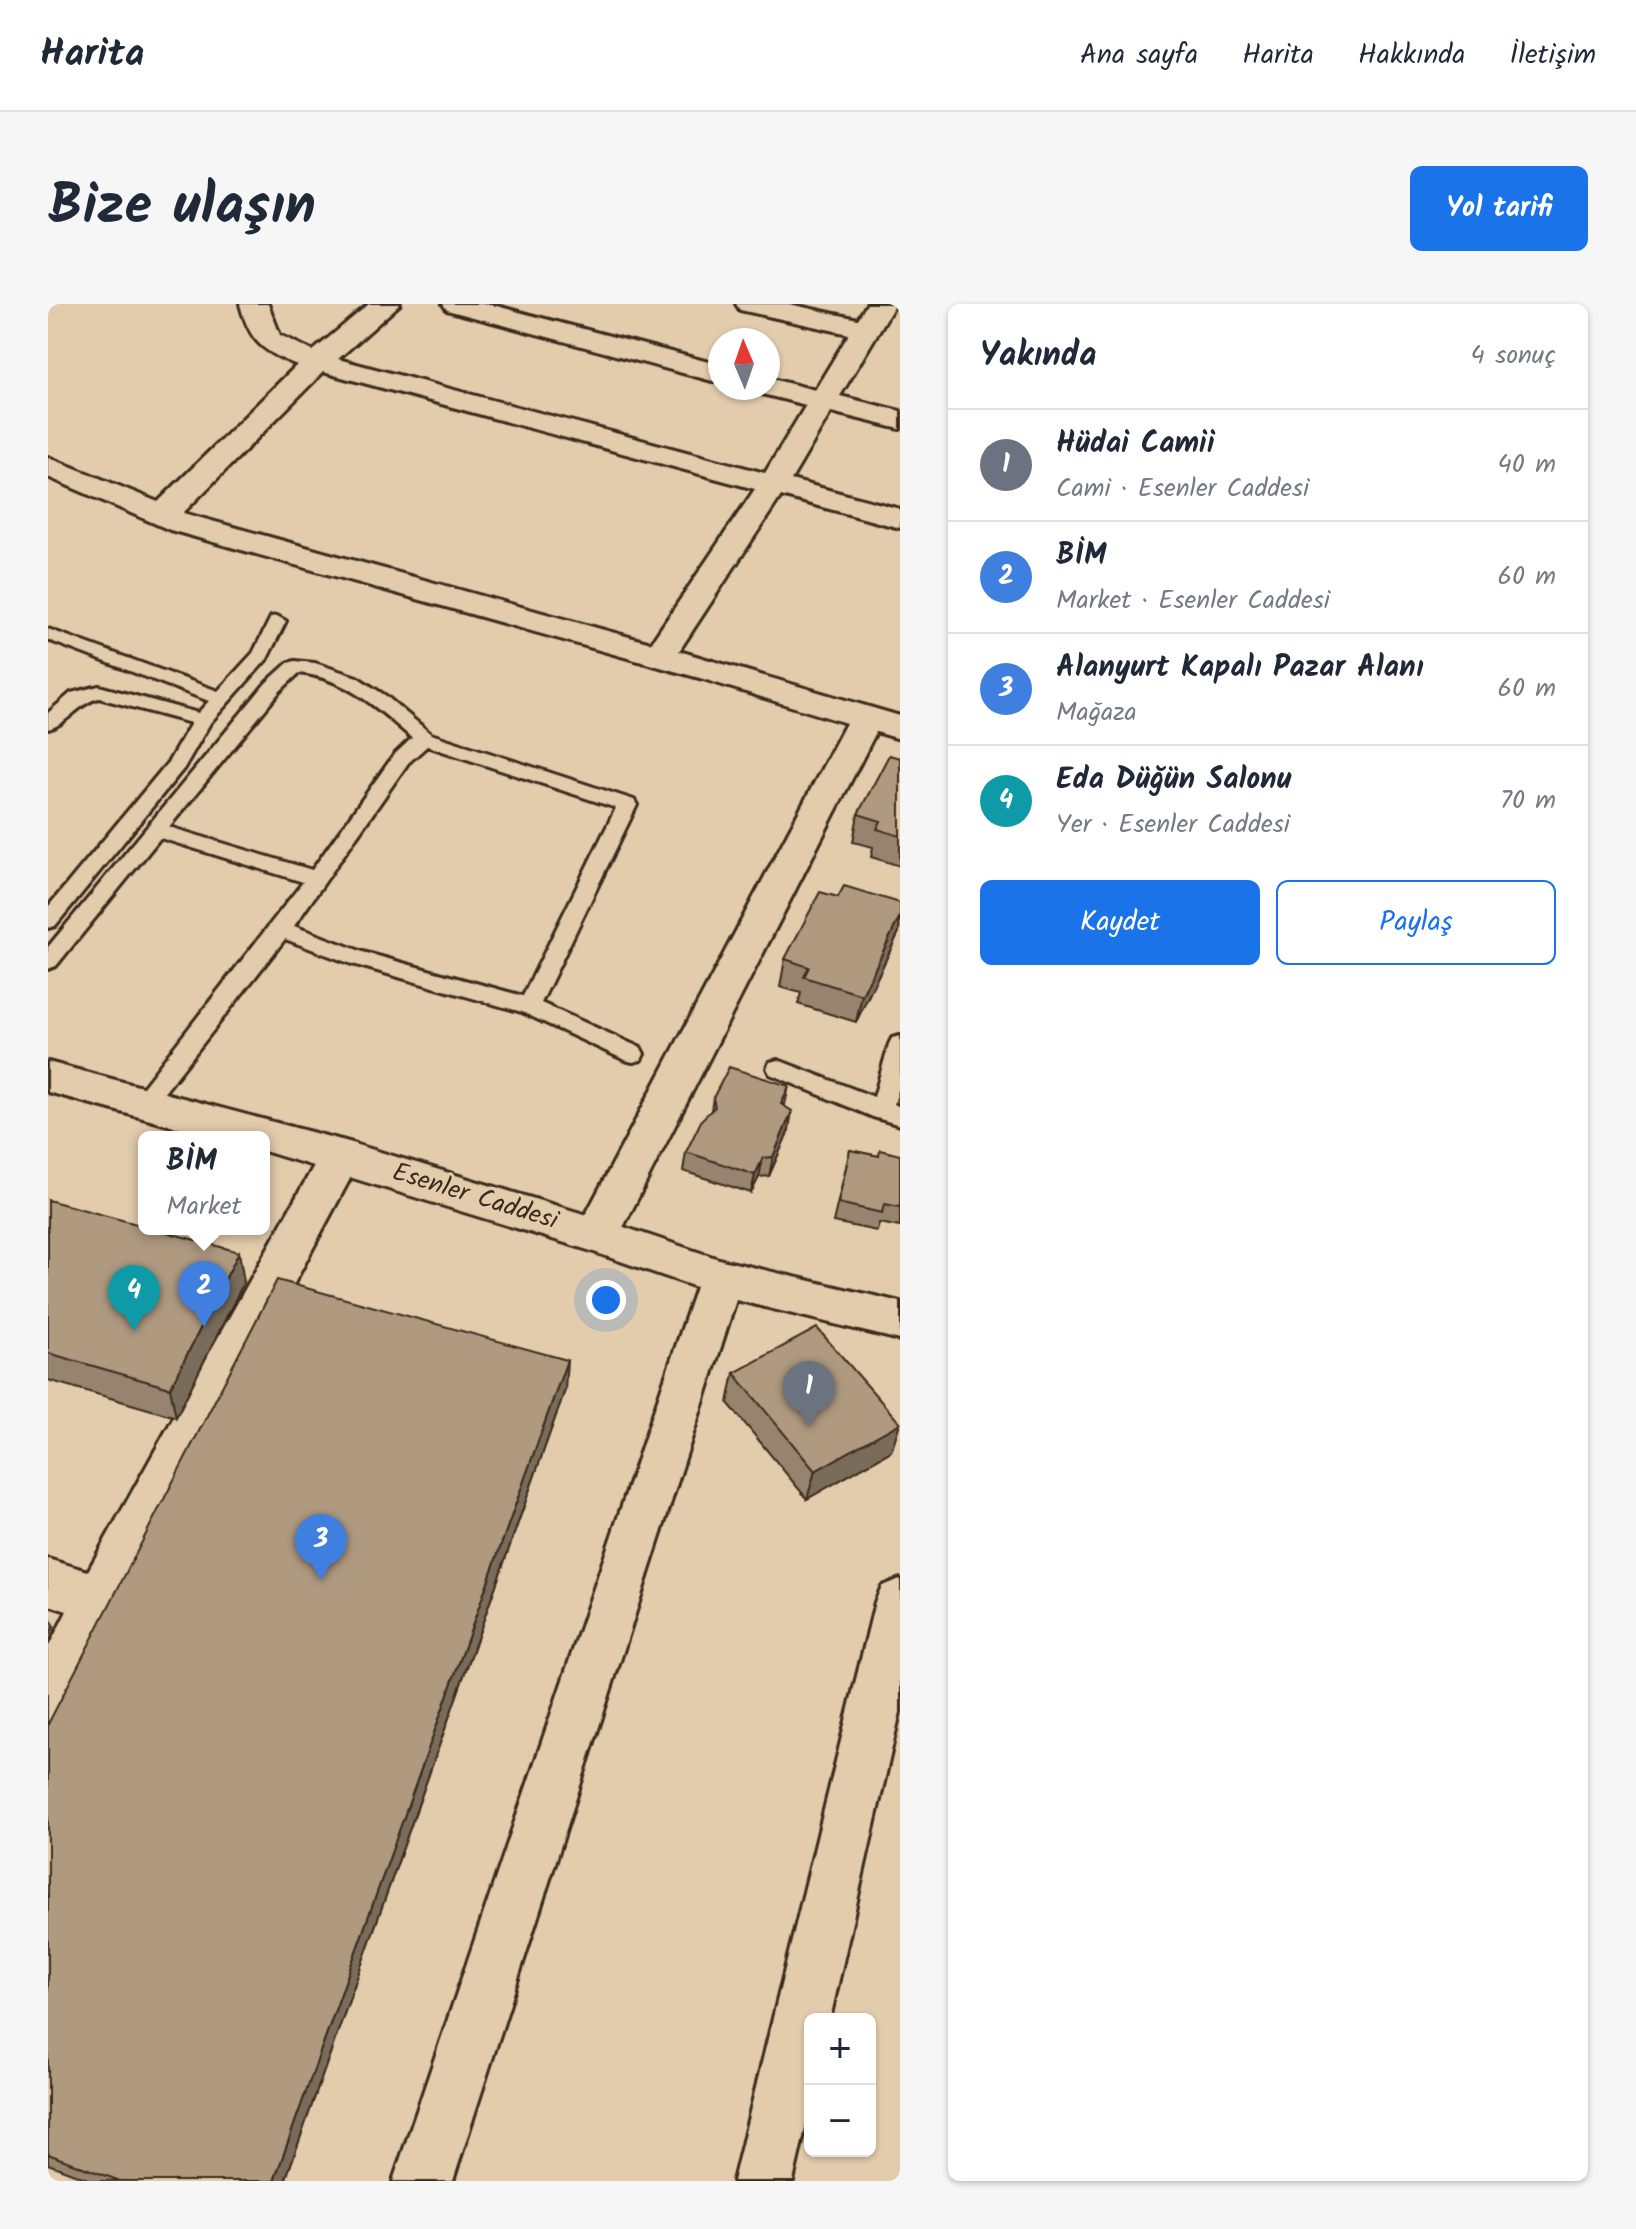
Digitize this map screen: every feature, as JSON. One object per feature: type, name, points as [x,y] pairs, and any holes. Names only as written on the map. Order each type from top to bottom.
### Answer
[{"type":"street","points":[[254,304],[261,332],[278,346],[317,362],[900,519]]},
{"type":"street","points":[[163,515],[317,362],[386,304]]},
{"type":"street","points":[[457,304],[708,371]]},
{"type":"street","points":[[750,304],[866,329]]},
{"type":"street","points":[[659,656],[773,485],[881,304]]},
{"type":"street","points":[[780,390],[900,420]]},
{"type":"street","points":[[48,466],[163,515],[883,723],[597,1235]]},
{"type":"street","name":"Esenler Caddesi","points":[[48,1077],[250,1131]]},
{"type":"street","name":"Esenler Caddesi","points":[[270,1137],[597,1235],[721,1278],[900,1321]]},
{"type":"street","points":[[48,1701],[100,1598],[341,1156]]},
{"type":"street","points":[[423,2181],[721,1278]]},
{"type":"street","points":[[48,1582],[100,1598]]},
{"type":"street","points":[[763,2181],[900,1602]]},
{"type":"lane","points":[[48,921],[177,764],[202,720],[261,655],[277,621]]},
{"type":"lane","points":[[48,634],[220,698]]},
{"type":"lane","points":[[48,961],[273,687],[295,667],[322,668],[353,680],[424,738],[627,805],[529,1006]]},
{"type":"lane","points":[[48,723],[78,697],[99,692],[202,720]]},
{"type":"lane","points":[[144,1102],[281,929],[401,759],[424,738]]},
{"type":"lane","points":[[156,830],[316,879]]},
{"type":"lane","points":[[281,929],[357,958],[529,1006],[633,1054]]},
{"type":"lane","points":[[778,1068],[891,1113],[900,1044]]},
{"type":"building","points":[[889,755],[900,758],[900,836],[877,829],[881,821],[858,814]]},
{"type":"building","points":[[844,886],[900,903],[900,916],[862,995],[804,977],[809,967],[785,959],[820,892],[838,897]]},
{"type":"building","points":[[729,1067],[789,1086],[781,1104],[792,1111],[773,1157],[763,1158],[755,1175],[686,1152],[702,1119],[715,1107],[713,1098]]},
{"type":"building","points":[[850,1150],[879,1156],[880,1150],[900,1155],[900,1207],[884,1204],[882,1213],[838,1203]]},
{"type":"building","points":[[48,1200],[138,1224],[138,1235],[177,1235],[239,1252],[170,1388],[48,1353]]},
{"type":"building","points":[[277,1280],[567,1360],[274,2181],[120,2181],[48,2154],[48,1724]]},
{"type":"building","points":[[817,1328],[900,1423],[815,1471],[734,1373]]},
{"type":"place","name":"BİM","points":[[204,1327]]},
{"type":"place","name":"Eda Düğün Salonu","points":[[134,1331]]},
{"type":"place","name":"Hüdai Camii","points":[[809,1427]]},
{"type":"place","name":"Alanyurt Kapalı Pazar Alanı","points":[[321,1580]]}]
